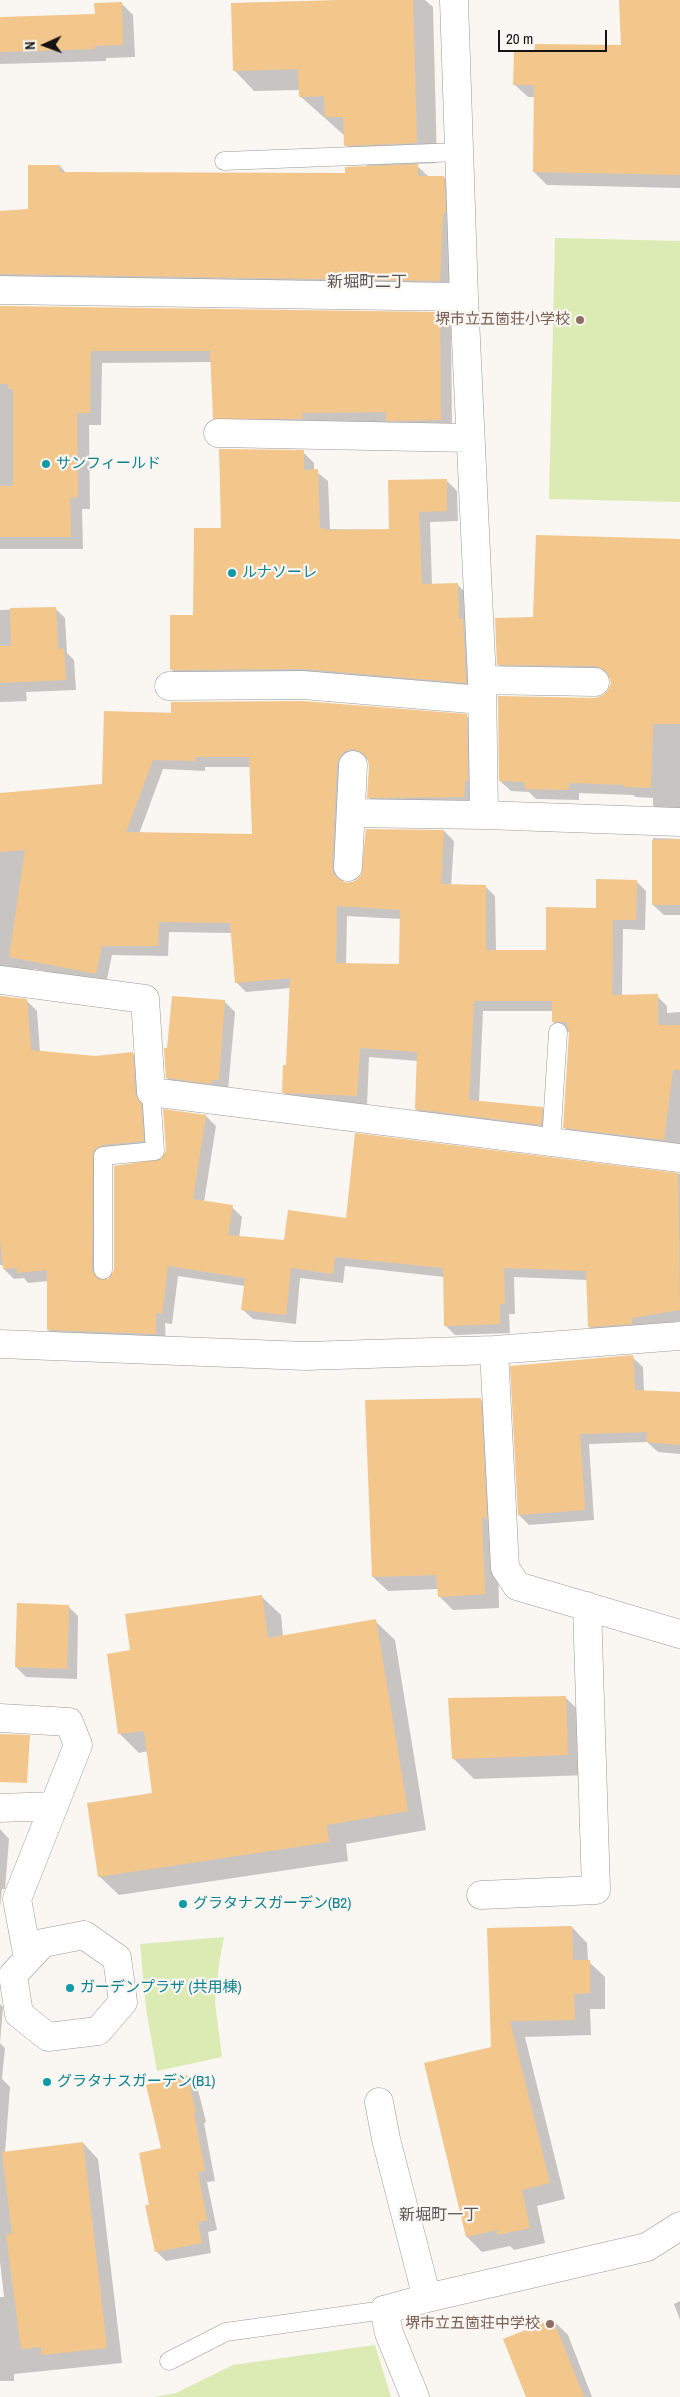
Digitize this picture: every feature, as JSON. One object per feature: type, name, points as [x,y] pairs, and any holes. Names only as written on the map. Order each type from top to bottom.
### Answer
[{"type":"street","points":[[454,0],[464,297],[482,690],[484,815]]},
{"type":"street","points":[[0,290],[464,297]]},
{"type":"street","points":[[218,433],[470,438]]},
{"type":"street","points":[[169,686],[304,685],[482,690],[595,682]]},
{"type":"street","points":[[348,867],[353,765]]},
{"type":"street","points":[[351,813],[484,815],[680,822]]},
{"type":"street","points":[[0,980],[145,999],[151,1092],[680,1158]]},
{"type":"street","points":[[0,1344],[306,1356],[494,1350],[680,1336]]},
{"type":"street","points":[[494,1350],[505,1568],[518,1586],[680,1634]]},
{"type":"street","points":[[481,1895],[596,1890],[587,1606]]},
{"type":"street","points":[[0,1718],[69,1722],[78,1745],[17,1899],[28,1959]]},
{"type":"street","points":[[0,1808],[54,1806]]},
{"type":"street","points":[[380,2102],[386,2138],[427,2298]]},
{"type":"street","points":[[415,2397],[389,2333],[384,2310],[427,2298],[646,2248],[680,2226]]},
{"type":"lane","points":[[224,160],[459,152]]},
{"type":"lane","points":[[551,1142],[558,1032]]},
{"type":"lane","points":[[104,1270],[102,1156],[155,1151],[151,1092]]},
{"type":"lane","points":[[169,2361],[226,2332],[384,2310]]},
{"type":"green space","points":[[555,238],[680,241],[680,502],[549,499]]},
{"type":"green space","points":[[224,1937],[215,2002],[222,2057],[157,2071],[146,2009],[140,1944]]},
{"type":"green space","points":[[375,2345],[391,2397],[154,2397],[176,2393],[233,2365]]},
{"type":"building","points":[[413,0],[417,143],[344,146],[343,117],[325,117],[324,96],[299,97],[298,69],[233,71],[231,3]]},
{"type":"building","points":[[619,0],[680,0],[680,175],[533,172],[534,85],[513,85],[514,50],[534,51],[535,44],[621,45]]},
{"type":"building","points":[[122,2],[123,45],[94,46],[95,49],[0,52],[0,17],[95,14],[94,3]]},
{"type":"building","points":[[418,164],[418,176],[444,176],[446,213],[443,213],[440,281],[0,274],[0,211],[28,209],[28,165],[60,165],[60,172],[345,173],[345,167]]},
{"type":"building","points":[[0,306],[440,312],[441,420],[386,421],[386,412],[302,413],[303,419],[213,419],[210,351],[91,351],[90,413],[77,413],[78,497],[70,498],[71,537],[0,537],[0,486],[13,486],[13,389],[8,389],[8,384],[0,384]]},
{"type":"building","points":[[219,449],[304,450],[304,470],[318,469],[320,528],[326,530],[389,529],[388,480],[447,479],[447,511],[419,512],[422,584],[458,583],[459,619],[463,619],[466,683],[304,669],[170,670],[170,615],[193,615],[194,528],[221,528]]},
{"type":"building","points":[[536,535],[680,539],[680,724],[653,724],[651,788],[569,783],[569,790],[525,789],[524,782],[499,781],[498,696],[595,698],[603,695],[611,683],[608,674],[596,666],[497,665],[495,618],[533,617]]},
{"type":"building","points":[[56,607],[58,649],[64,648],[66,680],[0,683],[0,646],[11,646],[10,608]]},
{"type":"building","points":[[302,701],[467,714],[468,781],[465,781],[464,797],[367,798],[369,766],[367,757],[353,749],[345,751],[340,756],[337,764],[332,866],[334,875],[348,883],[355,881],[361,875],[366,829],[444,830],[441,884],[486,885],[486,950],[546,950],[546,907],[596,908],[596,879],[637,880],[636,920],[613,920],[612,995],[658,994],[658,1025],[680,1025],[680,1070],[673,1070],[664,1140],[563,1128],[569,1032],[566,1022],[552,1022],[552,1001],[474,1001],[469,1100],[543,1107],[541,1125],[415,1109],[417,1052],[360,1048],[357,1096],[282,1093],[283,1065],[286,1065],[290,978],[235,983],[230,923],[159,922],[158,946],[102,946],[96,974],[9,957],[25,850],[0,852],[0,793],[102,784],[104,711],[171,713],[171,702]],"holes":[[[195,757],[249,757],[252,834],[126,832],[153,760],[195,761]],[[337,906],[400,910],[399,964],[336,963]]]},
{"type":"building","points":[[680,839],[680,905],[652,905],[652,840]]},
{"type":"building","points":[[0,996],[27,999],[31,1050],[95,1056],[133,1052],[135,1093],[141,1104],[144,1141],[102,1145],[93,1151],[92,1270],[98,1279],[108,1279],[114,1270],[114,1166],[161,1159],[166,1150],[163,1109],[206,1115],[193,1199],[233,1205],[228,1235],[284,1240],[288,1210],[346,1218],[355,1133],[678,1173],[680,1310],[632,1318],[632,1324],[588,1327],[586,1271],[504,1268],[505,1304],[500,1304],[500,1324],[444,1326],[443,1268],[335,1257],[333,1274],[291,1268],[286,1315],[241,1310],[245,1278],[168,1266],[162,1314],[156,1313],[156,1334],[47,1330],[47,1270],[17,1273],[17,1268],[3,1269],[0,1238]]},
{"type":"building","points":[[172,996],[225,1000],[219,1080],[212,1080],[211,1084],[166,1078],[164,1048],[167,1048]]},
{"type":"building","points":[[633,1355],[635,1390],[680,1392],[680,1445],[646,1442],[647,1432],[580,1434],[585,1510],[518,1515],[510,1366]]},
{"type":"building","points":[[481,1398],[487,1518],[482,1518],[485,1594],[438,1597],[436,1575],[372,1577],[365,1400]]},
{"type":"building","points":[[262,1595],[268,1638],[376,1619],[408,1811],[327,1825],[329,1842],[98,1877],[87,1803],[152,1793],[144,1731],[118,1734],[107,1654],[130,1650],[125,1614]]},
{"type":"building","points":[[17,1603],[69,1605],[67,1669],[15,1667]]},
{"type":"building","points":[[566,1696],[568,1755],[452,1759],[448,1698]]},
{"type":"building","points":[[0,1734],[30,1735],[27,1783],[0,1782]]},
{"type":"building","points":[[572,1926],[573,1960],[590,1960],[590,1993],[574,1994],[575,2020],[510,2021],[550,2183],[522,2190],[530,2228],[497,2235],[497,2230],[466,2237],[424,2063],[491,2047],[487,1928]]},
{"type":"building","points":[[187,2075],[196,2112],[194,2113],[205,2171],[198,2172],[207,2220],[198,2222],[202,2243],[155,2252],[145,2205],[149,2205],[139,2153],[161,2148],[146,2085]]},
{"type":"building","points":[[83,2142],[107,2348],[41,2355],[41,2347],[21,2349],[6,2234],[12,2234],[2,2152]]},
{"type":"building","points":[[553,2319],[584,2397],[526,2397],[503,2339]]},
{"type":"place","name":"堺市立五箇荘小学校","points":[[580,320]]},
{"type":"place","name":"サンフィールド","points":[[46,464]]},
{"type":"place","name":"ルナソーレ","points":[[232,573]]},
{"type":"place","name":"グラタナスガーデン(B2)","points":[[183,1904]]},
{"type":"place","name":"ガーデンプラザ (共用棟)","points":[[70,1988]]},
{"type":"place","name":"グラタナスガーデン(B1)","points":[[47,2082]]},
{"type":"place","name":"堺市立五箇荘中学校","points":[[550,2324]]},
{"type":"district","name":"新堀町二丁","points":[[367,283]]},
{"type":"district","name":"新堀町一丁","points":[[439,2216]]}]
